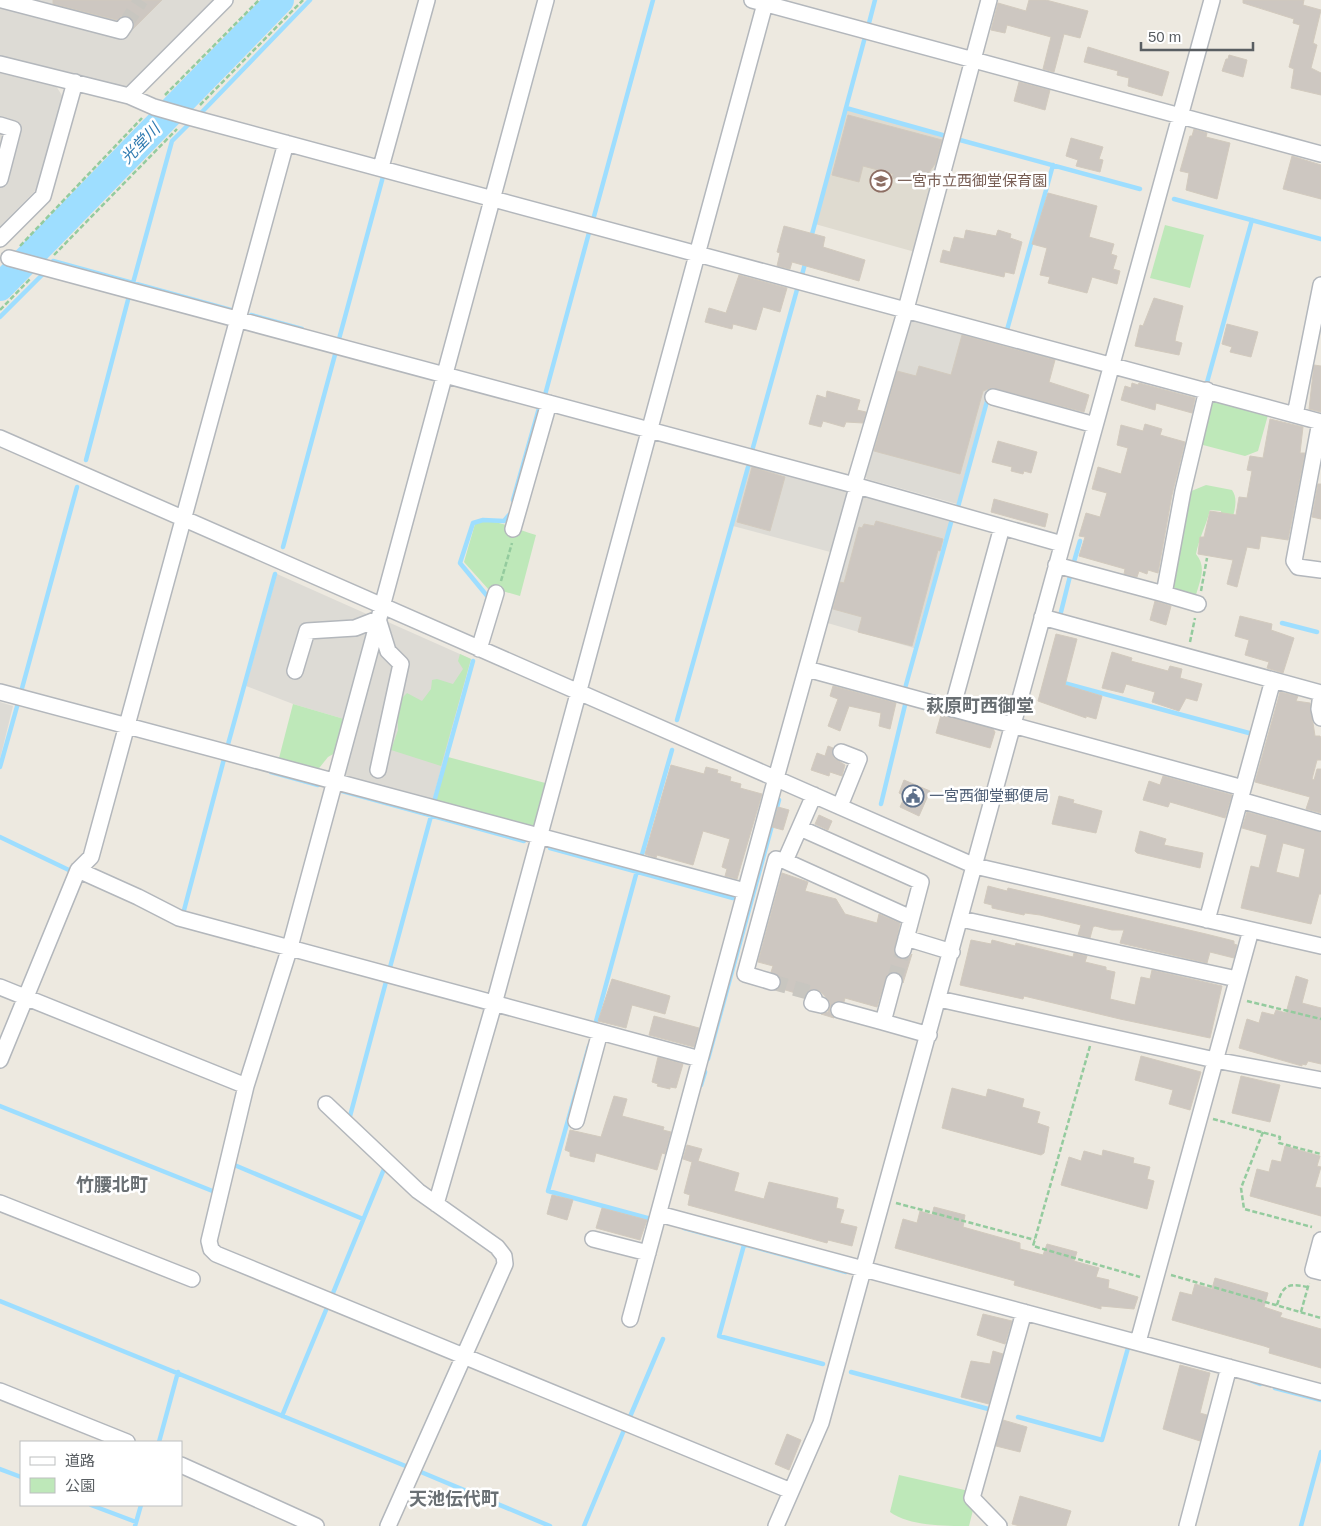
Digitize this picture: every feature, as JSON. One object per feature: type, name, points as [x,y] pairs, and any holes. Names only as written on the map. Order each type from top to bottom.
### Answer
[{"type":"street","points":[[2,0],[121,32],[125,25]]},
{"type":"street","points":[[129,96],[226,0]]},
{"type":"street","points":[[381,167],[426,0]]},
{"type":"street","points":[[546,0],[290,947],[246,1086],[209,1241],[210,1248],[216,1254],[791,1491]]},
{"type":"street","points":[[630,1319],[776,778],[856,491],[854,485],[906,309],[989,0]]},
{"type":"street","points":[[776,1526],[821,1423],[952,952],[1012,725],[1212,0]]},
{"type":"street","points":[[436,1204],[494,1004],[649,430],[699,253],[761,1],[1321,154]]},
{"type":"street","points":[[0,64],[129,96],[154,107],[1320,422],[1294,561],[1298,567],[1321,570]]},
{"type":"street","points":[[0,239],[43,196],[75,82]]},
{"type":"street","points":[[0,125],[13,129],[0,178]]},
{"type":"street","points":[[0,1060],[78,870],[91,858],[286,143]]},
{"type":"street","points":[[9,258],[854,485],[1062,544]]},
{"type":"street","points":[[1295,415],[1315,346],[1321,286]]},
{"type":"street","points":[[1164,594],[1183,492],[1207,390]]},
{"type":"street","points":[[993,397],[1094,425]]},
{"type":"street","points":[[513,529],[549,403]]},
{"type":"street","points":[[0,438],[185,519],[380,612],[479,649],[975,866],[1321,946]]},
{"type":"street","points":[[952,709],[1002,527]]},
{"type":"street","points":[[1056,565],[1198,604]]},
{"type":"street","points":[[479,649],[496,593]]},
{"type":"street","points":[[296,671],[307,631],[356,628],[380,612]]},
{"type":"street","points":[[378,770],[402,664],[388,651],[380,612]]},
{"type":"street","points":[[1042,617],[1321,694],[1319,709],[1321,718]]},
{"type":"street","points":[[807,669],[1012,725],[1241,794],[1321,823]]},
{"type":"street","points":[[1207,920],[1273,680]]},
{"type":"street","points":[[0,692],[128,728],[745,892]]},
{"type":"street","points":[[840,806],[859,759],[841,752]]},
{"type":"street","points":[[785,861],[814,795]]},
{"type":"street","points":[[800,828],[921,882],[904,944],[952,952]]},
{"type":"street","points":[[772,982],[745,974],[776,859],[785,861],[911,918]]},
{"type":"street","points":[[78,870],[179,918],[700,1059]]},
{"type":"street","points":[[961,919],[1237,980]]},
{"type":"street","points":[[1138,1342],[1251,930]]},
{"type":"street","points":[[883,1022],[894,981]]},
{"type":"street","points":[[0,987],[246,1086]]},
{"type":"street","points":[[939,999],[1215,1060],[1321,1080]]},
{"type":"street","points":[[839,1010],[929,1035]]},
{"type":"street","points":[[576,1121],[600,1032]]},
{"type":"street","points":[[326,1104],[418,1191],[497,1247],[504,1256],[505,1264],[388,1526]]},
{"type":"street","points":[[0,1203],[192,1279]]},
{"type":"street","points":[[658,1214],[1321,1392]]},
{"type":"street","points":[[593,1239],[648,1253]]},
{"type":"street","points":[[1317,1271],[1321,1240]]},
{"type":"street","points":[[999,1526],[972,1498],[1024,1312]]},
{"type":"street","points":[[1187,1526],[1229,1367]]},
{"type":"street","points":[[0,1390],[125,1441]]},
{"type":"street","points":[[182,1465],[316,1526]]},
{"type":"path","points":[[9,258],[259,0]]},
{"type":"path","points":[[0,310],[303,0]]},
{"type":"path","points":[[496,593],[515,533],[513,529]]},
{"type":"path","points":[[1232,998],[1321,1019]]},
{"type":"path","points":[[1094,1033],[1033,1246],[1277,1305],[1321,1318]]},
{"type":"path","points":[[1200,1115],[1280,1137],[1279,1143],[1321,1154]]},
{"type":"path","points":[[1263,1132],[1241,1188],[1244,1209],[1321,1230]]},
{"type":"path","points":[[883,1199],[1035,1240]]},
{"type":"path","points":[[1301,1312],[1308,1287],[1317,1271]]},
{"type":"path","points":[[1277,1305],[1281,1292],[1286,1286],[1294,1284],[1308,1287]]},
{"type":"shaded area","points":[[0,0],[218,0],[139,83],[120,90],[0,57]]},
{"type":"shaded area","points":[[0,73],[56,86],[63,97],[37,189],[0,226]]},
{"type":"shaded area","name":"一宮市立西御堂保育園","points":[[847,110],[946,137],[915,252],[815,224]]},
{"type":"shaded area","points":[[912,315],[1002,340],[957,504],[867,479],[864,473]]},
{"type":"shaded area","points":[[751,462],[846,487],[851,493],[834,553],[733,526]]},
{"type":"shaded area","points":[[864,494],[951,518],[914,648],[824,622],[859,496]]},
{"type":"shaded area","points":[[277,574],[369,615],[371,619],[344,719],[293,704],[246,686]]},
{"type":"shaded area","points":[[388,622],[471,659],[432,802],[344,778],[340,774],[381,627]]},
{"type":"shaded area","points":[[0,702],[13,706],[0,759]]},
{"type":"green space","points":[[1165,225],[1204,235],[1190,288],[1150,278]]},
{"type":"green space","points":[[1212,400],[1268,415],[1258,451],[1245,456],[1203,445],[1201,440]]},
{"type":"green space","points":[[1206,485],[1232,490],[1235,497],[1235,508],[1232,520],[1221,517],[1221,511],[1210,510],[1196,554],[1202,569],[1201,579],[1196,595],[1188,596],[1178,592],[1171,583],[1189,492]]},
{"type":"green space","points":[[483,521],[504,524],[536,535],[520,596],[492,588],[489,590],[464,562],[475,524]]},
{"type":"green space","points":[[460,654],[471,659],[441,766],[391,750],[398,730],[397,703],[407,693],[422,701],[431,689],[432,680],[437,679],[453,684],[463,669],[458,661]]},
{"type":"green space","points":[[293,704],[344,719],[335,753],[328,757],[316,772],[278,762]]},
{"type":"green space","points":[[448,757],[549,784],[537,827],[531,830],[435,803]]},
{"type":"green space","points":[[899,1475],[969,1491],[966,1503],[974,1506],[969,1526],[917,1523],[898,1517],[890,1512]]},
{"type":"building","points":[[53,0],[162,0],[133,29],[134,21],[130,17],[121,16],[117,20],[53,4]]},
{"type":"building","points":[[1029,0],[1046,0],[1088,11],[1080,38],[1064,34],[1054,72],[1043,69],[1051,37],[1007,25],[1005,33],[991,30],[998,3],[1026,11]]},
{"type":"building","points":[[1243,0],[1304,0],[1303,5],[1321,10],[1313,43],[1317,45],[1311,68],[1321,73],[1321,95],[1291,88],[1294,69],[1289,67],[1300,25],[1293,23],[1294,19],[1243,3]]},
{"type":"building","points":[[1088,47],[1169,72],[1162,96],[1128,86],[1129,78],[1117,75],[1118,71],[1084,62]]},
{"type":"building","points":[[1229,55],[1247,60],[1243,77],[1222,71]]},
{"type":"building","points":[[1019,82],[1050,90],[1045,110],[1014,101]]},
{"type":"building","points":[[848,115],[942,140],[935,164],[919,186],[892,178],[893,174],[863,166],[859,182],[832,175]]},
{"type":"building","points":[[1194,129],[1207,133],[1206,137],[1230,143],[1217,199],[1186,190],[1189,173],[1180,171],[1190,136],[1192,136]]},
{"type":"building","points":[[1071,138],[1103,147],[1099,159],[1103,160],[1100,172],[1076,166],[1078,160],[1066,156]]},
{"type":"building","points":[[1292,156],[1321,165],[1321,199],[1283,189]]},
{"type":"building","points":[[1048,193],[1097,206],[1089,237],[1114,244],[1111,254],[1117,256],[1113,269],[1120,271],[1117,284],[1092,277],[1087,293],[1048,283],[1050,277],[1040,275],[1047,248],[1032,244]]},
{"type":"building","points":[[784,226],[825,237],[823,247],[865,260],[859,281],[792,262],[790,269],[777,266],[780,253],[777,252]]},
{"type":"building","points":[[966,230],[996,236],[998,230],[1011,234],[1010,238],[1022,242],[1014,274],[1005,272],[1004,277],[940,262],[943,250],[950,252],[954,237],[964,239]]},
{"type":"building","points":[[739,275],[787,288],[780,312],[763,307],[756,330],[733,324],[732,329],[705,322],[709,308],[726,313]]},
{"type":"building","points":[[1154,298],[1183,306],[1175,341],[1182,343],[1179,355],[1135,346],[1140,325],[1143,326]]},
{"type":"building","points":[[1227,324],[1258,332],[1251,357],[1230,352],[1232,347],[1222,344]]},
{"type":"building","points":[[962,335],[1055,360],[1049,382],[1089,395],[1084,412],[991,388],[983,391],[960,474],[874,451],[897,371],[916,376],[919,366],[951,375]]},
{"type":"building","points":[[1314,365],[1321,366],[1321,412],[1309,409]]},
{"type":"building","points":[[1132,383],[1138,385],[1139,383],[1195,398],[1192,413],[1156,403],[1155,410],[1121,400],[1125,386],[1131,388]]},
{"type":"building","points":[[827,391],[860,400],[857,410],[866,412],[863,423],[846,422],[844,427],[823,421],[821,427],[809,424],[817,395],[826,398]]},
{"type":"building","points":[[1270,419],[1303,427],[1300,453],[1305,453],[1288,540],[1261,536],[1259,549],[1247,547],[1237,587],[1227,584],[1233,560],[1198,554],[1200,537],[1204,537],[1210,511],[1236,515],[1239,497],[1247,498],[1252,471],[1247,470],[1250,456],[1263,458]]},
{"type":"building","points":[[1145,424],[1162,429],[1160,435],[1185,442],[1172,495],[1158,573],[1148,570],[1147,574],[1139,571],[1137,577],[1124,574],[1125,569],[1079,556],[1085,537],[1079,536],[1086,513],[1100,517],[1107,493],[1092,489],[1098,467],[1121,474],[1128,448],[1117,445],[1121,425],[1143,431]]},
{"type":"building","points":[[998,441],[1037,452],[1031,473],[1024,471],[1023,474],[1011,471],[1012,467],[992,462]]},
{"type":"building","points":[[752,467],[785,477],[770,531],[737,522]]},
{"type":"building","points":[[1318,484],[1321,484],[1321,519],[1312,517]]},
{"type":"building","points":[[994,499],[1048,514],[1045,527],[991,512]]},
{"type":"building","points":[[876,521],[943,539],[940,551],[938,550],[912,646],[858,632],[862,617],[833,609],[840,582],[844,583],[859,527],[862,528],[864,524],[874,526]]},
{"type":"building","points":[[1155,601],[1171,606],[1166,625],[1150,620]]},
{"type":"building","points":[[1240,616],[1272,624],[1271,630],[1294,638],[1283,673],[1267,668],[1269,662],[1245,655],[1249,640],[1235,636]]},
{"type":"building","points":[[1056,634],[1077,639],[1065,685],[1102,696],[1096,719],[1086,716],[1086,718],[1038,701]]},
{"type":"building","points":[[1112,652],[1132,658],[1131,661],[1168,671],[1170,666],[1182,669],[1180,678],[1202,684],[1197,701],[1186,698],[1179,711],[1152,702],[1155,692],[1126,684],[1123,693],[1102,688]]},
{"type":"building","points":[[833,686],[896,703],[890,729],[879,726],[881,713],[849,706],[840,731],[828,726],[838,699],[830,696]]},
{"type":"building","points":[[1280,692],[1298,696],[1296,701],[1310,703],[1315,736],[1320,736],[1321,738],[1321,760],[1317,760],[1312,779],[1314,780],[1317,769],[1321,769],[1321,813],[1306,809],[1310,797],[1255,782]]},
{"type":"building","points":[[941,715],[993,729],[995,732],[990,748],[936,733]]},
{"type":"building","points":[[828,746],[833,748],[834,758],[845,765],[842,776],[830,772],[829,776],[811,770],[817,753],[825,756]]},
{"type":"building","points":[[671,765],[704,774],[706,767],[718,770],[717,773],[731,777],[730,781],[741,784],[740,788],[762,794],[737,879],[725,876],[727,869],[722,867],[730,839],[703,831],[693,865],[657,855],[656,858],[645,854]]},
{"type":"building","points":[[1163,776],[1232,795],[1225,818],[1170,802],[1168,807],[1143,800],[1149,781],[1160,785]]},
{"type":"building","points":[[904,780],[930,791],[919,816],[900,807],[905,796],[899,793]]},
{"type":"building","points":[[1059,796],[1074,800],[1073,803],[1102,811],[1096,833],[1052,824]]},
{"type":"building","points":[[778,807],[789,810],[783,830],[772,827]]},
{"type":"building","points":[[1247,812],[1321,832],[1321,894],[1319,894],[1311,924],[1241,908],[1251,866],[1259,868],[1267,835],[1242,828]],"holes":[[[1283,843],[1305,849],[1299,878],[1276,872]]]},
{"type":"building","points":[[819,815],[832,821],[828,830],[815,824]]},
{"type":"building","points":[[1140,831],[1166,839],[1164,845],[1203,853],[1200,868],[1137,853],[1135,851]]},
{"type":"building","points":[[782,873],[808,882],[805,891],[836,899],[845,914],[877,923],[879,914],[900,923],[894,953],[901,959],[906,959],[912,954],[903,983],[903,978],[897,972],[887,975],[877,1007],[845,998],[844,1002],[836,1001],[830,1007],[830,1002],[821,992],[812,989],[805,996],[779,988],[781,979],[771,972],[773,966],[758,962]]},
{"type":"building","points":[[988,886],[1007,891],[1008,888],[1234,941],[1234,944],[1237,945],[1234,958],[1210,952],[1207,963],[1120,943],[1124,930],[1112,930],[1095,926],[1090,938],[1078,935],[1081,925],[1040,915],[1025,913],[1024,915],[992,908],[992,905],[984,903]]},
{"type":"building","points":[[971,940],[991,944],[992,940],[1015,946],[1016,943],[1073,957],[1074,953],[1087,956],[1085,962],[1106,967],[1106,970],[1115,972],[1110,999],[1135,1005],[1141,977],[1150,979],[1152,970],[1222,986],[1210,1038],[1024,996],[1023,999],[960,985]]},
{"type":"building","points":[[1296,976],[1308,980],[1302,1003],[1321,1008],[1321,1064],[1308,1061],[1306,1065],[1302,1064],[1302,1066],[1239,1048],[1247,1019],[1259,1023],[1262,1012],[1274,1015],[1276,1010],[1286,1013]]},
{"type":"building","points":[[612,979],[670,996],[665,1014],[632,1005],[626,1028],[598,1021]]},
{"type":"building","points":[[830,1007],[830,1013],[834,1018],[821,1014],[828,1012]]},
{"type":"building","points":[[654,1016],[699,1028],[694,1047],[649,1035]]},
{"type":"building","points":[[1141,1056],[1201,1072],[1190,1110],[1169,1104],[1173,1090],[1135,1080]]},
{"type":"building","points":[[658,1057],[683,1064],[676,1088],[670,1087],[670,1089],[657,1086],[658,1084],[652,1082]]},
{"type":"building","points":[[1241,1076],[1280,1085],[1270,1122],[1232,1113]]},
{"type":"building","points":[[952,1088],[986,1097],[988,1089],[1024,1099],[1022,1107],[1040,1112],[1037,1123],[1049,1127],[1044,1153],[1041,1155],[942,1128]]},
{"type":"building","points":[[614,1096],[627,1099],[622,1116],[664,1127],[663,1130],[671,1132],[665,1154],[662,1153],[657,1170],[596,1153],[594,1162],[570,1156],[570,1152],[565,1150],[570,1130],[601,1137]]},
{"type":"building","points":[[687,1145],[702,1149],[698,1161],[739,1173],[734,1191],[764,1199],[769,1182],[838,1198],[836,1208],[844,1210],[840,1223],[857,1227],[852,1246],[828,1240],[827,1243],[688,1205],[690,1195],[684,1193],[692,1162],[683,1159]]},
{"type":"building","points":[[1285,1146],[1320,1156],[1317,1166],[1321,1167],[1315,1187],[1321,1188],[1321,1216],[1250,1196],[1257,1169],[1269,1172],[1272,1160],[1281,1162]]},
{"type":"building","points":[[1103,1150],[1134,1158],[1133,1163],[1150,1167],[1147,1179],[1154,1181],[1147,1209],[1061,1185],[1069,1157],[1081,1161],[1084,1151],[1102,1156]]},
{"type":"building","points":[[552,1195],[573,1200],[567,1220],[547,1214]]},
{"type":"building","points":[[934,1207],[965,1215],[963,1227],[1020,1243],[1020,1249],[1043,1255],[1047,1244],[1077,1252],[1074,1261],[1099,1268],[1096,1277],[1109,1280],[1108,1288],[1138,1297],[1134,1309],[1101,1306],[1101,1309],[1014,1285],[1015,1281],[895,1248],[903,1219],[917,1223],[920,1211],[932,1215]]},
{"type":"building","points":[[602,1208],[647,1220],[640,1240],[596,1228]]},
{"type":"building","points":[[1215,1278],[1268,1293],[1264,1307],[1282,1313],[1280,1317],[1321,1329],[1321,1368],[1269,1353],[1270,1348],[1264,1346],[1172,1320],[1180,1292],[1192,1295],[1195,1284],[1212,1289]]},
{"type":"building","points":[[983,1314],[1012,1321],[1005,1344],[977,1335]]},
{"type":"building","points":[[993,1351],[1003,1354],[989,1404],[961,1397],[971,1361],[990,1364]]},
{"type":"building","points":[[1180,1365],[1210,1373],[1200,1413],[1207,1415],[1200,1441],[1163,1429]]},
{"type":"building","points":[[1003,1420],[1027,1427],[1020,1452],[996,1446]]},
{"type":"building","points":[[787,1434],[801,1440],[789,1470],[775,1464]]},
{"type":"building","points":[[1020,1496],[1071,1511],[1066,1526],[1020,1526],[1012,1524]]},
{"type":"waterway","name":"光堂川","points":[[0,287],[280,0]]},
{"type":"waterway","points":[[201,113],[310,0]]},
{"type":"waterway","points":[[593,220],[653,0]]},
{"type":"waterway","points":[[868,27],[875,0]]},
{"type":"waterway","points":[[811,238],[865,37]]},
{"type":"waterway","points":[[846,108],[946,136]]},
{"type":"waterway","points":[[133,283],[172,141],[191,122]]},
{"type":"waterway","points":[[960,140],[1140,189]]},
{"type":"waterway","points":[[1007,330],[1053,165]]},
{"type":"waterway","points":[[339,339],[384,173]]},
{"type":"waterway","points":[[1174,199],[1321,239]]},
{"type":"waterway","points":[[1206,386],[1252,220]]},
{"type":"waterway","points":[[545,395],[590,229]]},
{"type":"waterway","points":[[33,255],[45,259]]},
{"type":"waterway","points":[[802,275],[806,260]]},
{"type":"waterway","points":[[53,261],[231,310]]},
{"type":"waterway","points":[[0,317],[42,275]]},
{"type":"waterway","points":[[752,451],[798,286]]},
{"type":"waterway","points":[[86,460],[129,296]]},
{"type":"waterway","points":[[251,315],[302,329]]},
{"type":"waterway","points":[[283,547],[336,351]]},
{"type":"waterway","points":[[958,507],[992,383]]},
{"type":"waterway","points":[[513,500],[539,408]]},
{"type":"waterway","points":[[677,720],[748,467]]},
{"type":"waterway","points":[[21,692],[77,487]]},
{"type":"waterway","points":[[487,600],[488,597],[460,563],[473,523],[483,520],[504,521],[509,515]]},
{"type":"waterway","points":[[904,692],[952,519]]},
{"type":"waterway","points":[[1073,565],[1080,541]]},
{"type":"waterway","points":[[227,748],[275,574]]},
{"type":"waterway","points":[[1060,616],[1070,576]]},
{"type":"waterway","points":[[1282,623],[1317,632]]},
{"type":"waterway","points":[[434,802],[473,661]]},
{"type":"waterway","points":[[1060,682],[1249,733]]},
{"type":"waterway","points":[[881,804],[906,701]]},
{"type":"waterway","points":[[0,767],[18,703]]},
{"type":"waterway","points":[[641,858],[672,750]]},
{"type":"waterway","points":[[183,914],[224,759]]},
{"type":"waterway","points":[[271,772],[318,785]]},
{"type":"waterway","points":[[342,791],[524,841]]},
{"type":"waterway","points":[[708,1059],[779,800]]},
{"type":"waterway","points":[[389,971],[431,816]]},
{"type":"waterway","points":[[0,837],[73,872]]},
{"type":"waterway","points":[[550,848],[733,898]]},
{"type":"waterway","points":[[595,1025],[637,871]]},
{"type":"waterway","points":[[349,1120],[387,978]]},
{"type":"waterway","points":[[589,1046],[548,1191],[651,1219]]},
{"type":"waterway","points":[[701,1085],[705,1072]]},
{"type":"waterway","points":[[0,1106],[215,1192]]},
{"type":"waterway","points":[[232,1164],[363,1219]]},
{"type":"waterway","points":[[333,1293],[384,1169]]},
{"type":"waterway","points":[[684,1228],[846,1272]]},
{"type":"waterway","points":[[744,1245],[719,1336],[823,1364]]},
{"type":"waterway","points":[[0,1301],[408,1467]]},
{"type":"waterway","points":[[282,1416],[326,1310]]},
{"type":"waterway","points":[[629,1419],[663,1339]]},
{"type":"waterway","points":[[1018,1417],[1102,1440],[1128,1348]]},
{"type":"waterway","points":[[159,1441],[178,1372]]},
{"type":"waterway","points":[[851,1372],[992,1410]]},
{"type":"waterway","points":[[1252,1381],[1260,1384]]},
{"type":"waterway","points":[[1275,1388],[1321,1400]]},
{"type":"waterway","points":[[584,1526],[624,1430]]},
{"type":"waterway","points":[[1301,1526],[1321,1452]]},
{"type":"waterway","points":[[0,1469],[20,1477]]},
{"type":"waterway","points":[[421,1472],[550,1526]]},
{"type":"waterway","points":[[94,1506],[136,1522]]},
{"type":"waterway","points":[[135,1526],[141,1506]]},
{"type":"tunnel","points":[[125,25],[141,0]]},
{"type":"tunnel","points":[[894,981],[903,950]]},
{"type":"tunnel","points":[[772,982],[815,994],[814,998]]},
{"type":"place","name":"一宮市立西御堂保育園","points":[[881,181]]},
{"type":"place","name":"一宮西御堂郵便局","points":[[913,796]]},
{"type":"district","name":"萩原町西御堂","points":[[980,706]]},
{"type":"district","name":"竹腰北町","points":[[112,1185]]},
{"type":"district","name":"天池伝代町","points":[[454,1499]]}]
